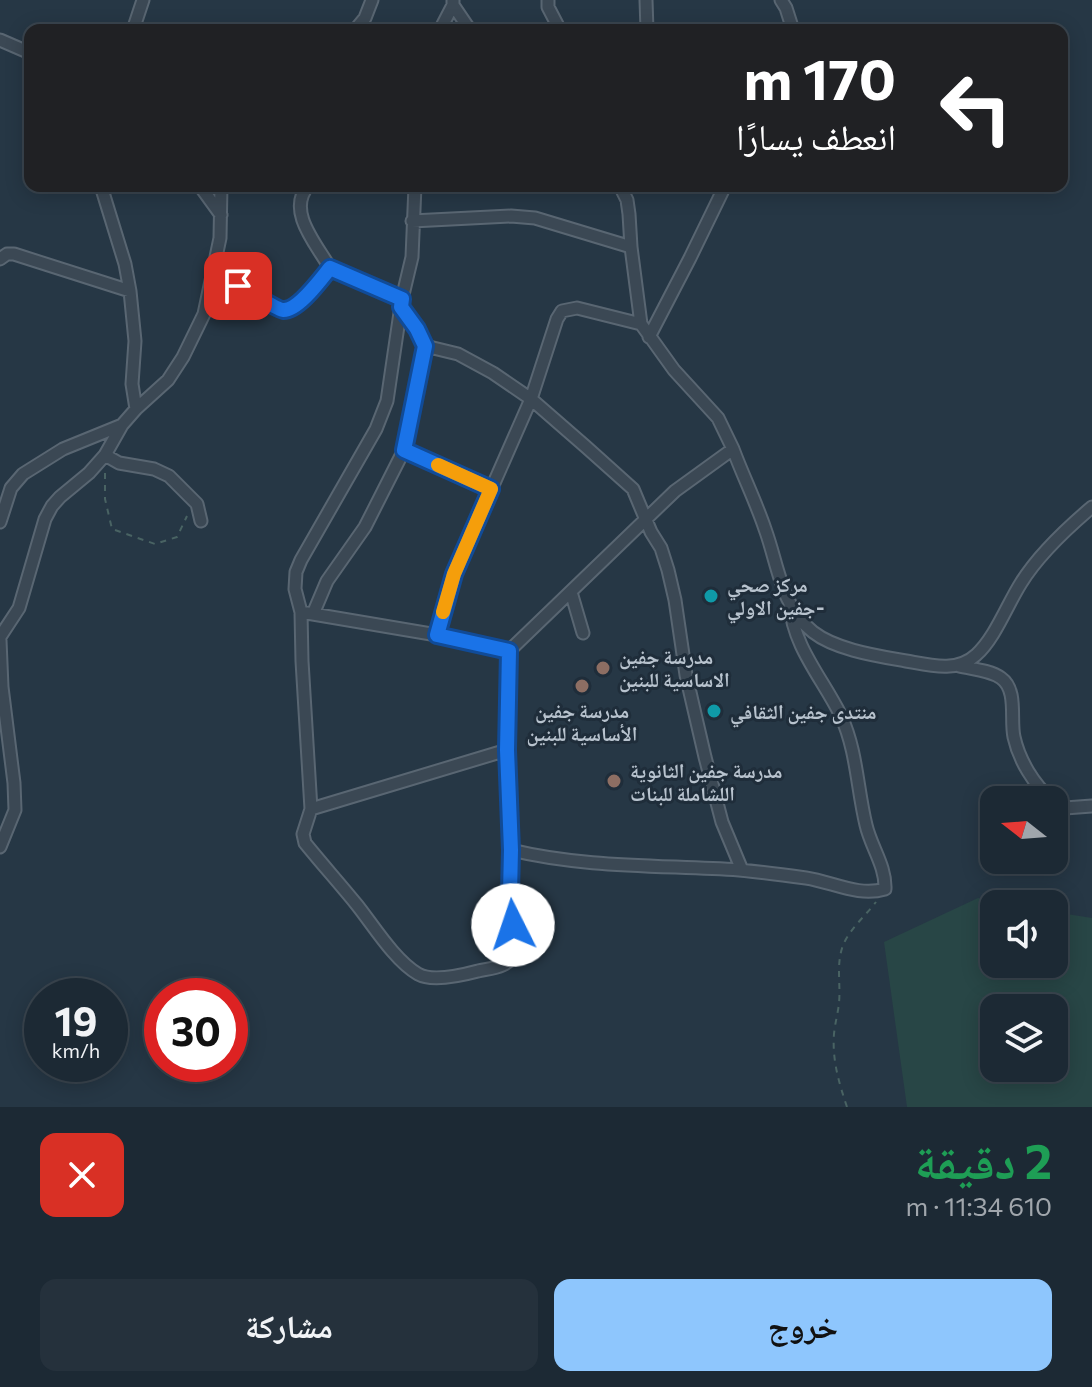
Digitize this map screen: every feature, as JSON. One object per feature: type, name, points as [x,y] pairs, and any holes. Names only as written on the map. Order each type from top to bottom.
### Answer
[{"type":"street","points":[[135,24],[143,0]]},
{"type":"street","points":[[360,24],[372,0]]},
{"type":"street","points":[[548,0],[548,7],[557,24]]},
{"type":"street","points":[[647,24],[646,0],[655,0]]},
{"type":"street","points":[[781,0],[791,24]]},
{"type":"street","points":[[443,24],[453,3]]},
{"type":"street","points":[[453,3],[466,24]]},
{"type":"street","points":[[0,40],[24,50]]},
{"type":"street","points":[[103,192],[130,291],[135,341],[132,384],[136,409]]},
{"type":"street","points":[[204,192],[221,216]]},
{"type":"street","points":[[0,847],[15,810],[0,639],[19,608],[41,531],[52,506],[105,455],[122,425],[168,380],[183,357],[204,314],[220,238],[221,192]]},
{"type":"street","points":[[304,192],[299,200],[299,210],[330,268],[402,303],[425,346],[404,450],[365,527],[307,613],[302,661],[311,809],[303,834],[305,843],[382,939],[417,974],[427,978],[474,972],[503,965],[512,959],[507,750],[509,651],[675,491],[733,449]]},
{"type":"street","points":[[307,613],[295,589],[296,572],[381,421],[387,401],[412,257],[414,192]]},
{"type":"street","points":[[623,192],[629,214],[641,324],[674,370],[718,418],[766,529],[796,615],[811,631],[835,644],[913,662],[959,666],[1002,678],[1011,693],[1014,737],[1019,753],[1038,786]]},
{"type":"street","points":[[649,337],[722,192]]},
{"type":"street","points":[[412,221],[511,216],[535,218],[631,247]]},
{"type":"street","points":[[0,259],[14,254],[130,291]]},
{"type":"street","points":[[213,273],[283,310],[300,302],[330,268]]},
{"type":"street","points":[[437,635],[454,574],[531,399],[562,311],[577,308],[641,324]]},
{"type":"street","points":[[425,346],[458,354],[531,399],[633,489],[668,570],[686,675],[712,783],[722,822],[742,870]]},
{"type":"street","points":[[0,522],[13,482],[31,467],[63,449],[122,425]]},
{"type":"street","points":[[404,450],[491,489]]},
{"type":"street","points":[[105,455],[119,463],[162,471],[194,500],[201,521]]},
{"type":"street","points":[[959,666],[985,646],[1016,590],[1034,565],[1092,507]]},
{"type":"street","points":[[571,592],[583,633]]},
{"type":"street","points":[[511,850],[562,859],[639,866],[742,870],[809,879],[868,893],[885,889],[885,875],[866,827],[849,736],[800,644],[791,618],[790,604]]},
{"type":"street","points":[[307,613],[437,635],[509,651]]},
{"type":"street","points":[[311,809],[507,750]]},
{"type":"street","points":[[1068,808],[1092,806]]},
{"type":"path","points":[[105,455],[105,499],[112,529],[155,544],[177,537],[194,500]]},
{"type":"path","points":[[847,1107],[837,1075],[834,1051],[839,965],[844,944],[852,930],[885,889]]},
{"type":"green space","points":[[980,898],[980,978],[1068,978],[1068,914],[1092,918],[1092,1107],[907,1107],[884,942]]},
{"type":"slow traffic","points":[[438,465],[491,489],[454,574],[443,612]]},
{"type":"place","name":"مركز صحي جفين الاولي-","points":[[711,596]]},
{"type":"place","name":"مدرسة جفين الاساسية للبنين","points":[[603,668]]},
{"type":"place","name":"مدرسة جفين الأساسية للبنين","points":[[582,686]]},
{"type":"place","name":"منتدى جفين الثقافي","points":[[714,711]]},
{"type":"place","name":"مدرسة جفين الثانوية اللشاملة للبنات","points":[[614,781]]},
{"type":"route","points":[[238,286],[277,309],[288,310],[300,302],[330,268],[402,299],[401,307],[425,346],[404,450],[491,489],[454,574],[437,635],[509,651],[507,750],[513,925]]}]
